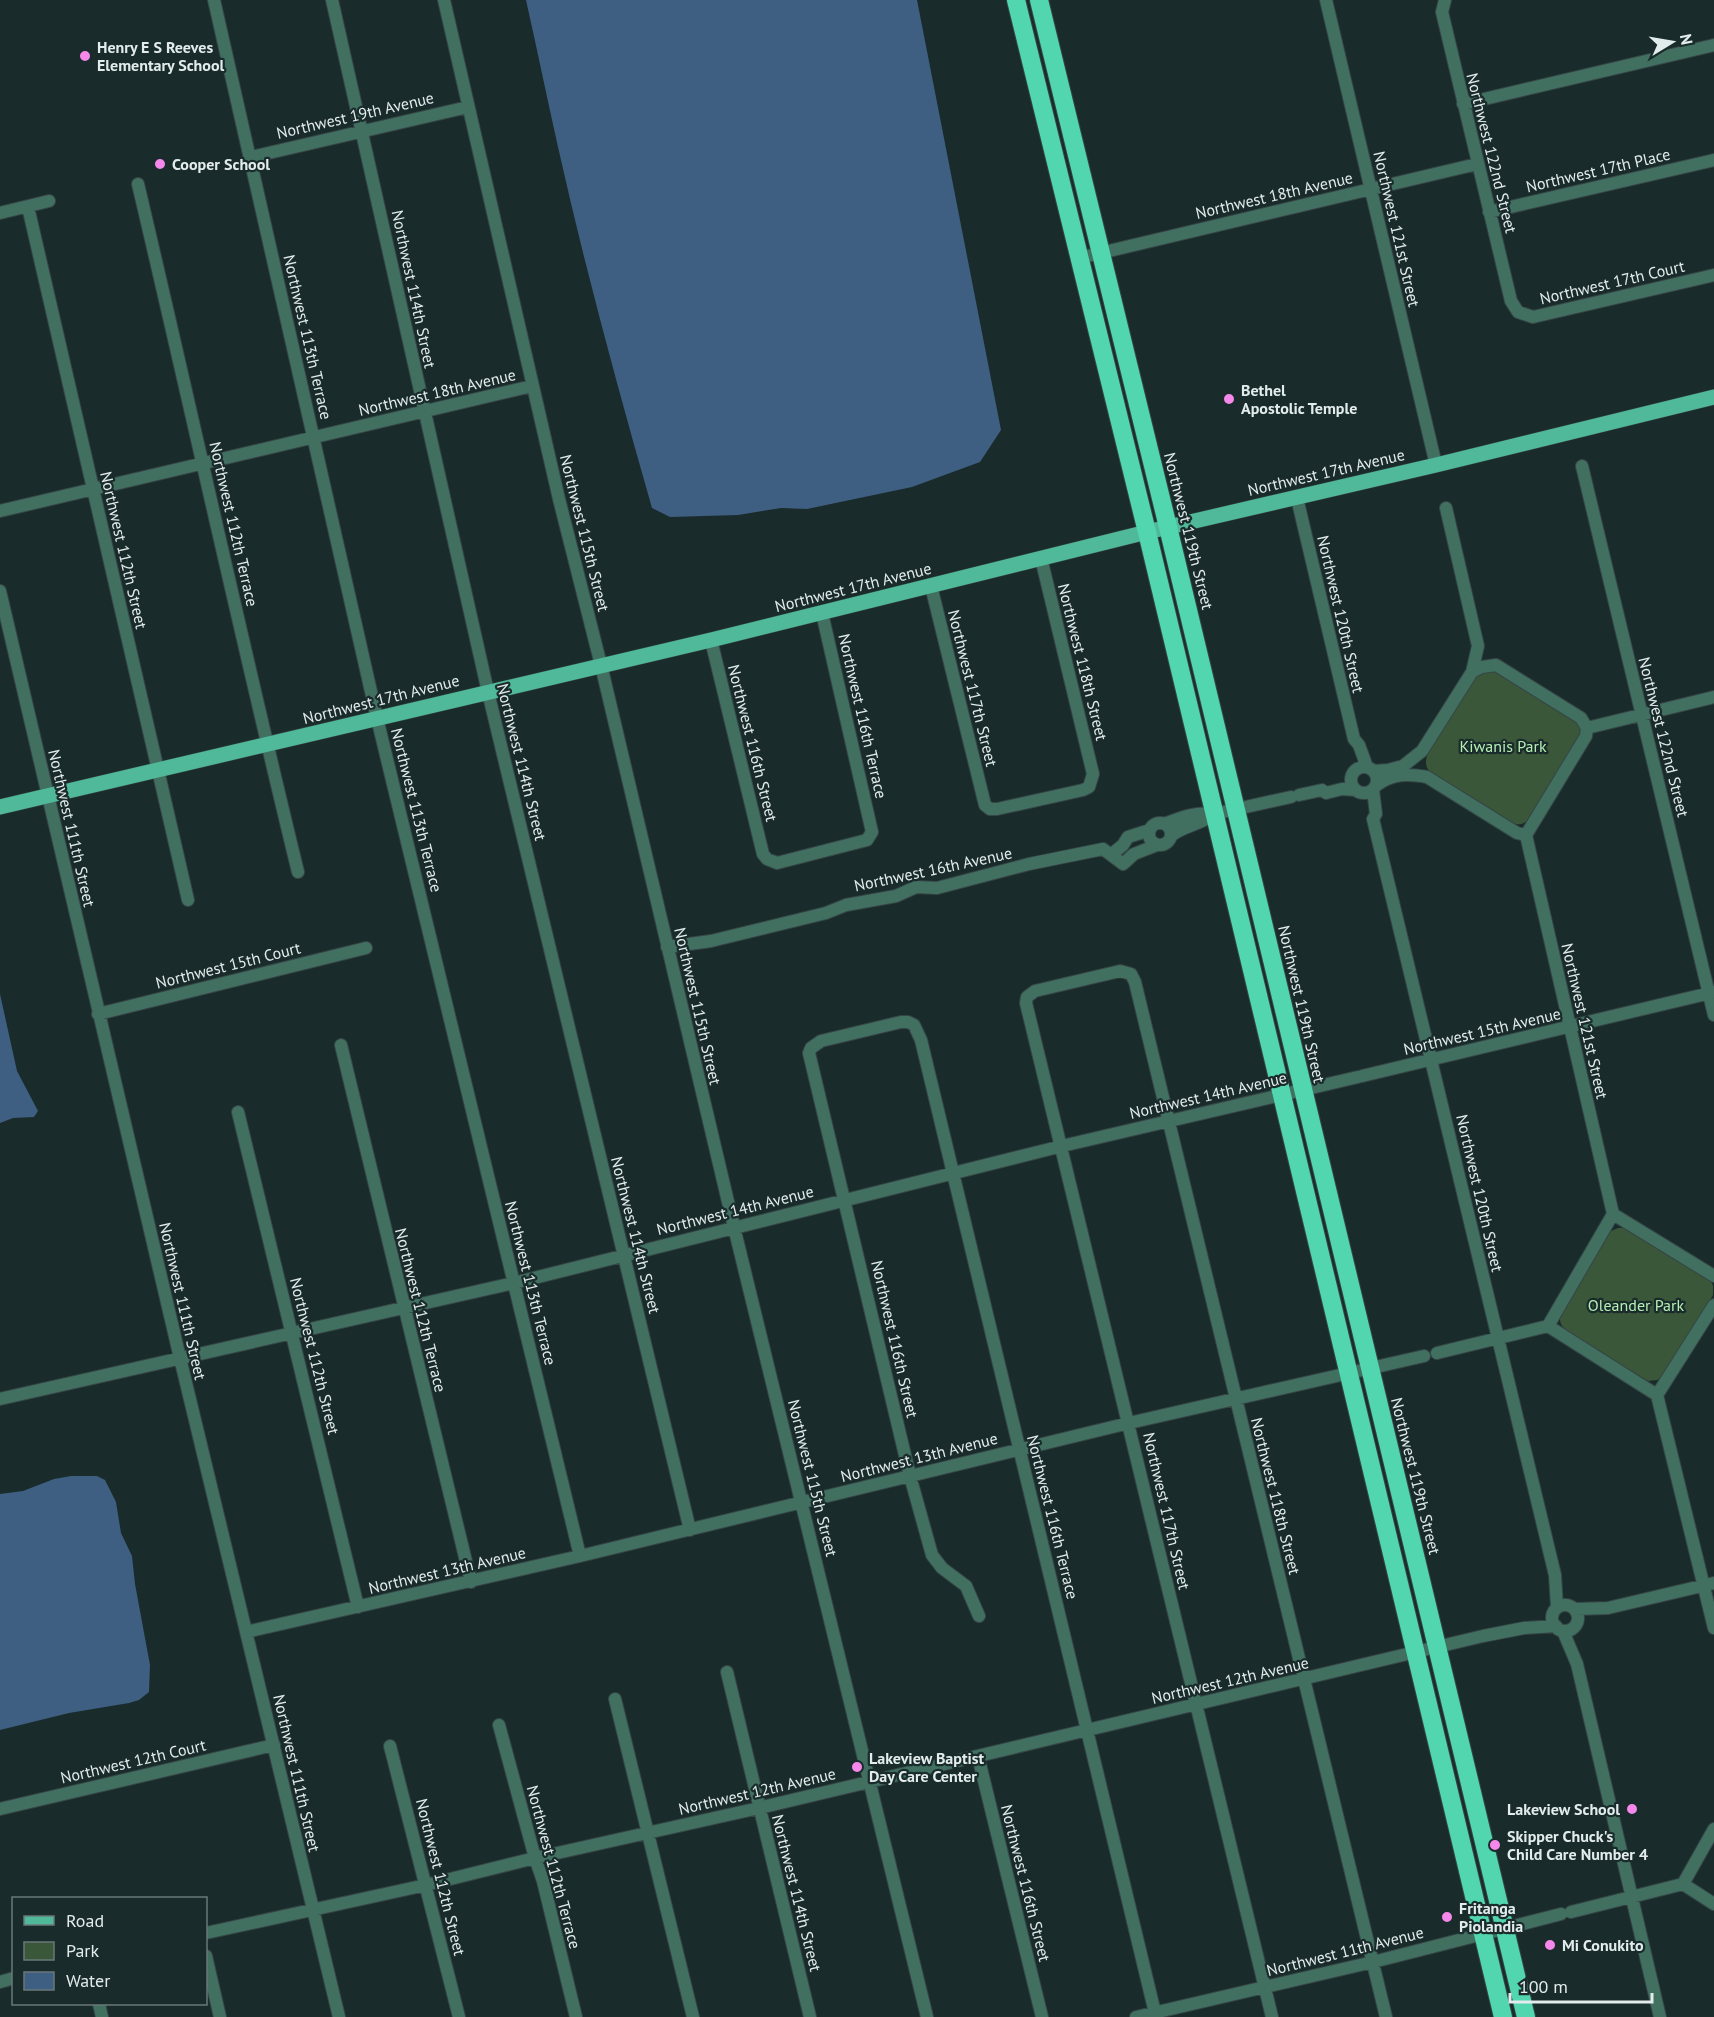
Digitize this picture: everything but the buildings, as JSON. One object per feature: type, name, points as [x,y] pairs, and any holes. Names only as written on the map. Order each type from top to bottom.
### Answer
[{"type":"highway","points":[[1016,0],[1147,532],[1503,2017]]},
{"type":"highway","name":"Northwest 119th Street","points":[[1039,0],[1526,2017]]},
{"type":"main road","name":"Northwest 17th Avenue","points":[[0,807],[711,640],[1147,532],[1714,397]]},
{"type":"street","name":"Northwest 113th Terrace","points":[[214,0],[378,718],[580,1556]]},
{"type":"street","name":"Northwest 114th Street","points":[[332,0],[488,692],[690,1530]]},
{"type":"street","name":"Northwest 115th Street","points":[[444,0],[532,386],[927,2017]]},
{"type":"street","name":"Northwest 121st Street","points":[[1326,0],[1436,465]]},
{"type":"street","name":"Northwest 122nd Street","points":[[1445,0],[1442,12],[1477,164],[1511,301],[1518,312]]},
{"type":"street","points":[[1463,104],[1714,45]]},
{"type":"street","name":"Northwest 19th Avenue","points":[[250,157],[468,106]]},
{"type":"street","name":"Northwest 17th Place","points":[[1489,212],[1714,160]]},
{"type":"street","name":"Northwest 18th Avenue","points":[[1079,258],[1477,164]]},
{"type":"street","name":"Northwest 112th Terrace","points":[[138,184],[298,872]]},
{"type":"street","points":[[0,213],[50,201]]},
{"type":"street","name":"Northwest 112th Street","points":[[28,207],[188,900]]},
{"type":"street","name":"Northwest 17th Court","points":[[1518,312],[1533,317],[1714,275]]},
{"type":"street","name":"Northwest 18th Avenue","points":[[0,511],[532,386]]},
{"type":"street","name":"Northwest 122nd Street","points":[[1582,466],[1711,993],[1714,1015]]},
{"type":"street","name":"Northwest 120th Street","points":[[1297,498],[1354,739],[1377,778],[1376,814],[1373,819]]},
{"type":"street","points":[[1446,508],[1478,646],[1472,672],[1422,751],[1403,766],[1388,770],[1361,767],[1353,774],[1324,786],[1322,790],[1326,793],[1342,789],[1369,792],[1388,778],[1414,774],[1427,777],[1517,833],[1526,835],[1586,736],[1587,728],[1581,718],[1496,665],[1482,647],[1478,646]]},
{"type":"street","name":"Northwest 118th Street","points":[[983,798],[990,809],[998,809],[1083,790],[1089,787],[1093,774],[1041,558]]},
{"type":"street","name":"Northwest 117th Street","points":[[931,586],[983,798]]},
{"type":"street","name":"Northwest 111th Street","points":[[0,591],[98,1014],[339,2017]]},
{"type":"street","name":"Northwest 116th Terrace","points":[[763,854],[767,859],[777,863],[867,840],[871,836],[872,826],[822,613]]},
{"type":"street","name":"Northwest 116th Street","points":[[711,640],[763,854]]},
{"type":"street","points":[[1472,672],[1484,666],[1496,665]]},
{"type":"street","points":[[1587,728],[1714,697]]},
{"type":"street","name":"Northwest 120th Street","points":[[1354,739],[1352,744],[1355,760],[1352,784],[1358,791],[1369,816],[1373,819],[1660,2017]]},
{"type":"street","points":[[1422,751],[1422,766],[1427,777]]},
{"type":"street","name":"Northwest 16th Avenue","points":[[667,947],[711,940],[826,913],[846,904],[896,896],[916,887],[937,888],[1107,851],[1119,839],[1127,840],[1150,830],[1155,824],[1168,830],[1180,829],[1204,822],[1214,814],[1322,790]]},
{"type":"street","points":[[1150,830],[1151,840],[1157,845]]},
{"type":"street","name":"Northwest 16th Avenue","points":[[1107,851],[1123,864],[1134,854],[1164,844],[1168,830]]},
{"type":"street","name":"Northwest 121st Street","points":[[1526,835],[1613,1214]]},
{"type":"street","points":[[1127,840],[1134,854]]},
{"type":"street","name":"Northwest 15th Court","points":[[98,1014],[366,948]]},
{"type":"street","name":"Northwest 117th Street","points":[[1135,982],[1131,974],[1119,971],[1035,991],[1027,997],[1026,1003],[1272,2017]]},
{"type":"street","name":"Northwest 118th Street","points":[[1135,982],[1386,2017]]},
{"type":"street","name":"Northwest 15th Avenue","points":[[1303,1089],[1711,993]]},
{"type":"street","name":"Northwest 116th Street","points":[[915,1025],[901,1022],[821,1041],[809,1053],[910,1476],[932,1555],[942,1568],[966,1586],[979,1616]]},
{"type":"street","name":"Northwest 116th Terrace","points":[[915,1025],[921,1040],[1155,2015]]},
{"type":"street","name":"Northwest 112th Terrace","points":[[341,1045],[471,1582]]},
{"type":"street","name":"Northwest 14th Avenue","points":[[0,1399],[514,1283],[845,1199],[1303,1089]]},
{"type":"street","name":"Northwest 112th Street","points":[[238,1112],[358,1608]]},
{"type":"street","points":[[1548,1326],[1613,1214],[1714,1276]]},
{"type":"street","points":[[1657,1395],[1714,1305]]},
{"type":"street","points":[[1437,1353],[1548,1326],[1657,1395],[1709,1584],[1714,1628]]},
{"type":"street","name":"Northwest 13th Avenue","points":[[246,1632],[471,1582],[1129,1423],[1424,1356]]},
{"type":"street","name":"Northwest 12th Avenue","points":[[207,1933],[649,1834],[1709,1584]]},
{"type":"street","name":"Northwest 114th Street","points":[[727,1672],[810,2017]]},
{"type":"street","points":[[615,1699],[693,2017]]},
{"type":"street","name":"Northwest 112th Terrace","points":[[500,1725],[543,1881],[576,2017]]},
{"type":"street","name":"Northwest 12th Court","points":[[0,1809],[274,1745]]},
{"type":"street","name":"Northwest 112th Street","points":[[390,1746],[459,2017]]},
{"type":"street","name":"Northwest 116th Street","points":[[978,1756],[1042,2017]]},
{"type":"street","points":[[1714,1829],[1683,1884],[1714,1904]]},
{"type":"street","name":"Northwest 11th Avenue","points":[[1136,2017],[1155,2015],[1373,1962],[1683,1884]]},
{"type":"street","points":[[207,1960],[220,2017]]},
{"type":"green space","name":"Kiwanis Park","points":[[1488,669],[1497,671],[1573,717],[1583,728],[1582,735],[1532,817],[1521,824],[1508,822],[1434,776],[1426,766],[1428,753],[1474,676]]},
{"type":"green space","name":"Oleander Park","points":[[1626,1228],[1710,1279],[1713,1286],[1713,1295],[1666,1375],[1657,1380],[1648,1381],[1566,1332],[1559,1317],[1605,1239],[1611,1231]]},
{"type":"water","points":[[526,0],[917,0],[1001,430],[980,462],[912,487],[807,509],[781,508],[738,515],[670,517],[652,508],[579,238]]},
{"type":"water","points":[[0,994],[17,1071],[38,1111],[34,1117],[13,1118],[0,1123]]},
{"type":"water","points":[[71,1476],[97,1476],[105,1480],[116,1502],[121,1533],[132,1556],[150,1665],[149,1692],[139,1700],[129,1703],[69,1713],[0,1730],[0,1494],[23,1491],[54,1479]]},
{"type":"place","name":"Henry E S Reeves Elementary School","points":[[85,56]]},
{"type":"place","name":"Cooper School","points":[[160,164]]},
{"type":"place","name":"Bethel Apostolic Temple","points":[[1229,399]]},
{"type":"place","name":"Lakeview Baptist Day Care Center","points":[[857,1767]]},
{"type":"place","name":"Lakeview School","points":[[1632,1809]]},
{"type":"place","name":"Skipper Chuck's Child Care Number 4","points":[[1495,1845]]},
{"type":"place","name":"Fritanga Piolandia","points":[[1447,1917]]},
{"type":"place","name":"Mi Conukito","points":[[1550,1945]]}]
